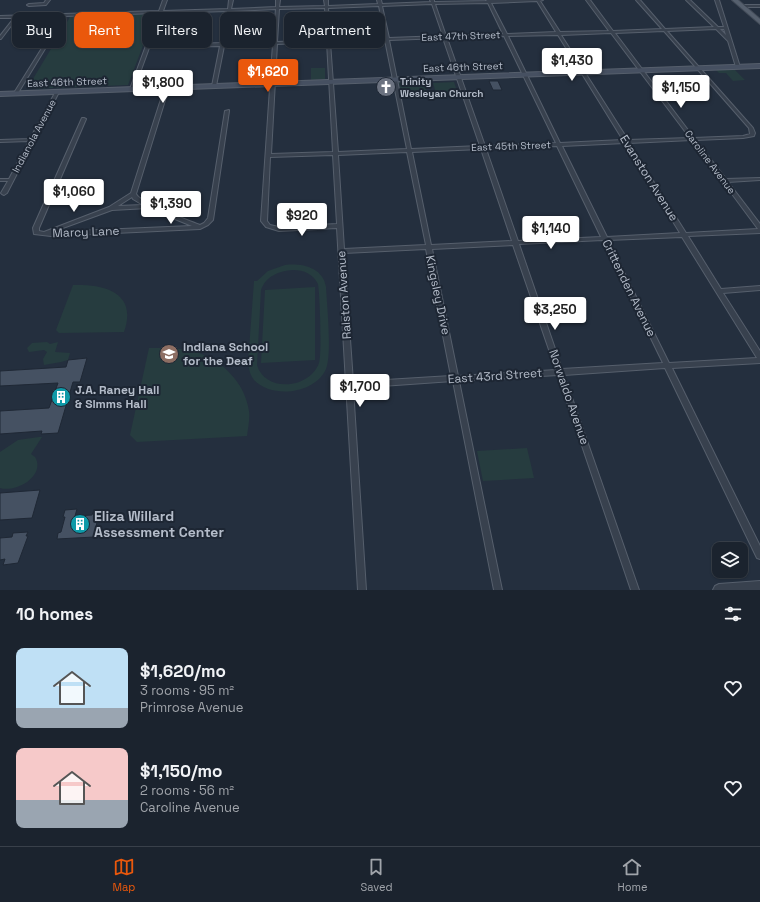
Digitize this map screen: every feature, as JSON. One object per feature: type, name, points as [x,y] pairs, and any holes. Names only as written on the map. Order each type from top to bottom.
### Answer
[{"type":"main road","points":[[735,0],[760,15]]},
{"type":"main road","points":[[746,6],[760,22]]},
{"type":"main road","name":"East 46th Street","points":[[0,94],[760,66]]},
{"type":"street","points":[[29,5],[45,4],[48,0]]},
{"type":"street","points":[[165,0],[160,12],[433,2],[539,0]]},
{"type":"street","points":[[229,10],[231,0]]},
{"type":"street","points":[[276,31],[278,0]]},
{"type":"street","name":"Ralston Avenue","points":[[326,0],[326,12]]},
{"type":"street","name":"Kingsley Drive","points":[[379,0],[498,590]]},
{"type":"street","name":"Evanston Avenue","points":[[539,0],[558,33],[760,356]]},
{"type":"street","name":"Caroline Avenue","points":[[588,0],[760,230]]},
{"type":"street","points":[[638,0],[699,68]]},
{"type":"street","points":[[688,0],[730,41]]},
{"type":"street","points":[[717,0],[738,67]]},
{"type":"street","name":"Crittenden Avenue","points":[[488,1],[760,555]]},
{"type":"street","name":"Norwaldo Avenue","points":[[433,2],[635,590]]},
{"type":"street","points":[[746,6],[760,7]]},
{"type":"street","points":[[66,15],[142,13]]},
{"type":"street","points":[[0,17],[12,17]]},
{"type":"street","points":[[0,38],[12,22]]},
{"type":"street","name":"East 47th Street","points":[[387,39],[726,28]]},
{"type":"street","points":[[16,93],[44,48]]},
{"type":"street","points":[[132,89],[147,48]]},
{"type":"street","points":[[214,86],[221,48]]},
{"type":"street","points":[[275,48],[264,220],[269,227],[279,229],[340,226]]},
{"type":"street","name":"Ralston Avenue","points":[[329,48],[362,590]]},
{"type":"street","name":"East 45th Street","points":[[268,156],[745,137],[753,134],[751,128],[699,68]]},
{"type":"street","points":[[133,194],[164,96],[167,94],[166,88]]},
{"type":"street","name":"Indianola Avenue","points":[[4,193],[57,92]]},
{"type":"street","points":[[200,227],[212,219],[227,111]]},
{"type":"street","name":"Marcy Lane","points":[[84,119],[36,228],[36,233],[200,227]]},
{"type":"street","points":[[0,141],[32,140]]},
{"type":"street","points":[[724,181],[760,179]]},
{"type":"street","name":"Indianola Avenue","points":[[0,180],[11,180]]},
{"type":"street","name":"Marcy Lane","points":[[44,233],[111,208],[133,194],[135,198],[149,206],[200,227]]},
{"type":"street","name":"Marcy Lane","points":[[111,208],[149,206]]},
{"type":"street","points":[[341,251],[760,230]]},
{"type":"street","points":[[719,291],[760,288]]},
{"type":"street","name":"East 43rd Street","points":[[350,385],[760,360]]},
{"type":"street","points":[[719,590],[760,587]]},
{"type":"green space","points":[[142,14],[142,48],[128,85],[27,89],[51,48],[66,48],[66,24],[70,17],[74,17],[74,48],[134,48],[134,15]]},
{"type":"green space","points":[[311,68],[325,68],[325,79],[311,80]]},
{"type":"green space","points":[[716,70],[735,70],[745,80],[733,81],[726,73],[719,73]]},
{"type":"green space","points":[[424,81],[427,93],[401,94],[399,82]]},
{"type":"green space","points":[[454,82],[457,91],[436,93],[433,83]]},
{"type":"green space","points":[[285,265],[304,266],[321,275],[326,287],[329,353],[326,369],[313,384],[293,391],[271,390],[262,386],[254,380],[248,363],[254,281],[257,281],[268,271]],"holes":[[[297,270],[311,275],[318,284],[320,358],[314,372],[307,378],[298,382],[278,384],[269,380],[262,374],[257,365],[261,290],[266,281],[274,275]]]},
{"type":"green space","points":[[73,285],[96,286],[115,293],[122,299],[126,308],[127,318],[124,332],[59,333],[56,330]]},
{"type":"green space","points":[[315,287],[315,360],[261,363],[265,290]]},
{"type":"green space","points":[[47,342],[50,344],[58,342],[55,352],[70,353],[68,360],[44,365],[43,359],[47,352],[44,350],[29,352],[27,348],[32,343]]},
{"type":"green space","points":[[149,348],[193,351],[213,360],[230,373],[237,381],[247,400],[249,424],[247,436],[137,442],[130,435]]},
{"type":"green space","points":[[42,437],[31,454],[35,457],[37,464],[37,470],[33,476],[28,481],[14,488],[0,488],[0,452],[18,440]]},
{"type":"green space","points":[[527,448],[534,478],[483,481],[477,451]]},
{"type":"building","points":[[489,81],[498,81],[502,90],[493,90]]},
{"type":"building","name":"J.A. Raney Hall & Simms Hall","points":[[87,358],[80,382],[73,382],[58,433],[41,434],[42,431],[0,434],[0,411],[49,408],[58,383],[0,386],[0,371],[66,367],[68,360]]},
{"type":"building","points":[[40,490],[32,518],[0,520],[0,493]]},
{"type":"building","name":"Eliza Willard Assessment Center","points":[[77,509],[75,516],[92,515],[93,512],[99,512],[94,537],[57,539],[58,533],[61,532],[65,517],[63,517],[65,510]]},
{"type":"building","points":[[28,532],[26,536],[28,536],[18,563],[3,565],[5,559],[0,560],[0,538],[12,537],[13,533]]},
{"type":"place","name":"Trinity Wesleyan Church","points":[[386,87]]},
{"type":"place","name":"Indiana School for the Deaf","points":[[169,354]]},
{"type":"place","name":"J.A. Raney Hall & Simms Hall","points":[[61,397]]},
{"type":"place","name":"Eliza Willard Assessment Center","points":[[80,524]]}]
